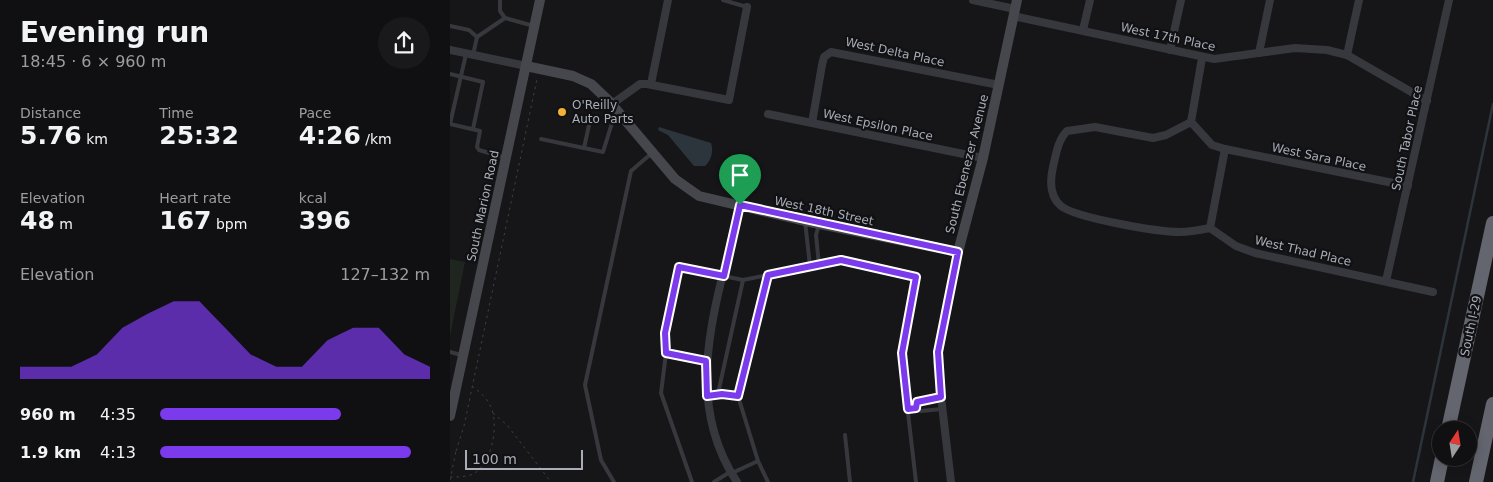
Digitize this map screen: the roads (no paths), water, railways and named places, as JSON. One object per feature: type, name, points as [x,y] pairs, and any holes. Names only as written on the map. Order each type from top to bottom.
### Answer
[{"type":"highway","name":"South I-29","points":[[1450,421],[1492,230]]},
{"type":"highway","points":[[1476,482],[1493,404]]},
{"type":"highway","points":[[1437,482],[1440,466]]},
{"type":"street","name":"South Marion Road","points":[[450,416],[540,0]]},
{"type":"street","points":[[651,84],[668,0]]},
{"type":"street","name":"West 17th Place","points":[[974,0],[1015,8],[1083,30],[1202,58],[1227,58],[1288,48],[1314,48],[1347,56],[1427,101]]},
{"type":"street","points":[[1083,30],[1090,0]]},
{"type":"street","points":[[1170,50],[1181,0]]},
{"type":"street","points":[[1259,53],[1270,0]]},
{"type":"street","points":[[1347,56],[1359,0]]},
{"type":"street","name":"South Tabor Place","points":[[1386,281],[1449,0]]},
{"type":"street","points":[[612,104],[640,84],[651,84],[729,100],[747,7]]},
{"type":"street","name":"South Ebenezer Avenue","points":[[950,482],[938,352],[958,252],[983,158],[1015,8]]},
{"type":"street","points":[[450,50],[526,66]]},
{"type":"street","name":"West Delta Place","points":[[812,123],[824,57],[831,52],[999,84]]},
{"type":"street","points":[[1202,58],[1191,122],[1166,135],[1153,138],[1094,127],[1067,131],[1060,140],[1052,177],[1052,192],[1062,207],[1145,228],[1180,232],[1210,228],[1226,149]]},
{"type":"street","name":"West 18th Street","points":[[526,66],[583,80],[598,90],[675,179],[690,191],[708,199],[958,252]]},
{"type":"street","name":"West Epsilon Place","points":[[768,114],[983,158]]},
{"type":"street","name":"West Sara Place","points":[[1191,122],[1206,141],[1226,149],[1408,186]]},
{"type":"street","points":[[738,482],[731,473],[712,432],[707,396],[706,361],[707,342],[740,205]]},
{"type":"street","name":"West Thad Place","points":[[1210,228],[1236,246],[1255,253],[1433,292]]},
{"type":"lane","points":[[500,0],[500,11],[505,18],[534,26]]},
{"type":"lane","points":[[723,0],[747,7]]},
{"type":"lane","points":[[505,18],[477,37],[461,77],[450,124],[480,131],[477,147],[480,150],[506,158]]},
{"type":"lane","points":[[450,26],[469,30],[477,37]]},
{"type":"lane","points":[[450,74],[484,82],[473,129]]},
{"type":"lane","points":[[541,139],[603,152],[612,124],[621,115]]},
{"type":"lane","points":[[584,148],[591,116]]},
{"type":"lane","points":[[614,482],[602,460],[585,384],[631,171],[653,153]]},
{"type":"lane","points":[[805,221],[810,266]]},
{"type":"lane","points":[[819,265],[816,235],[820,223]]},
{"type":"lane","points":[[692,482],[661,393],[667,359],[665,333],[679,267],[742,280],[845,260],[916,277],[902,353],[916,482]]},
{"type":"lane","points":[[768,275],[738,396],[758,461],[768,482]]},
{"type":"lane","points":[[722,394],[719,389],[742,280]]},
{"type":"lane","points":[[450,352],[463,356]]},
{"type":"lane","points":[[666,353],[706,361]]},
{"type":"lane","points":[[707,396],[722,394],[738,396]]},
{"type":"lane","points":[[916,408],[917,402],[941,397]]},
{"type":"lane","points":[[908,409],[916,408],[921,411],[942,408]]},
{"type":"lane","points":[[844,435],[850,482]]},
{"type":"lane","points":[[714,482],[758,461]]},
{"type":"waterway","points":[[1413,482],[1493,104]]},
{"type":"place","name":"O'Reilly Auto Parts","points":[[562,112]]}]
